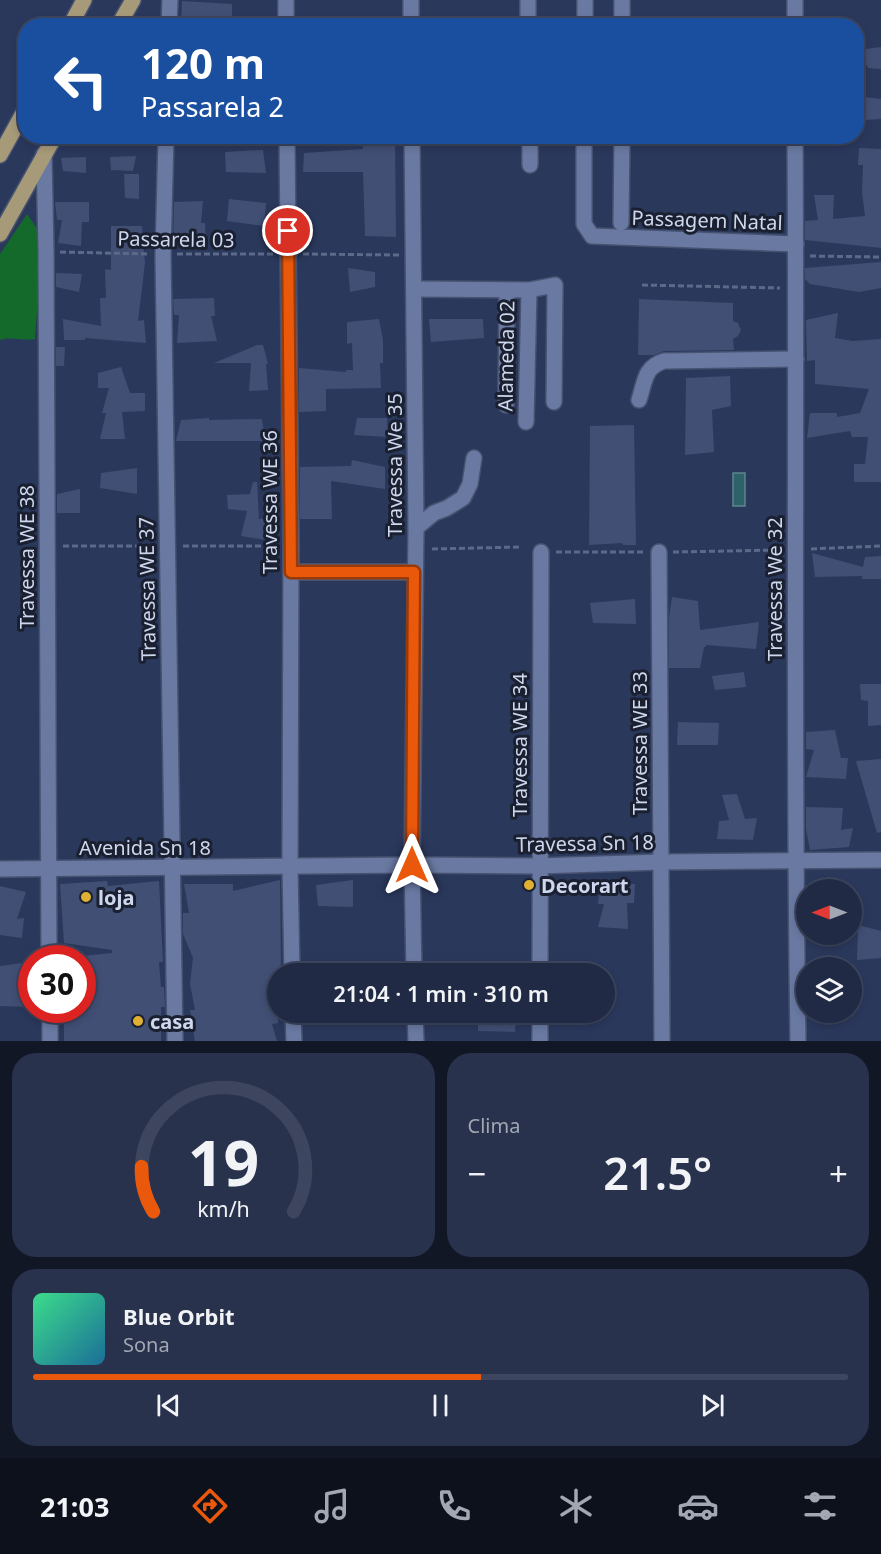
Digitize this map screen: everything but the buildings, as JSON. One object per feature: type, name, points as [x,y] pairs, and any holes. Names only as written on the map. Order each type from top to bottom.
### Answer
[{"type":"main road","points":[[74,18],[84,0]]},
{"type":"main road","points":[[123,18],[133,0]]},
{"type":"main road","points":[[0,155],[18,122]]},
{"type":"main road","points":[[0,234],[50,144]]},
{"type":"street","points":[[169,18],[170,0]]},
{"type":"street","points":[[286,0],[286,18]]},
{"type":"street","points":[[411,0],[411,18]]},
{"type":"street","points":[[528,0],[528,18]]},
{"type":"street","points":[[585,0],[585,18]]},
{"type":"street","points":[[622,0],[622,18]]},
{"type":"street","points":[[795,0],[795,18]]},
{"type":"street","name":"Travessa WE 37","points":[[166,144],[163,255],[174,1041]]},
{"type":"street","name":"Travessa WE 36","points":[[287,144],[291,572],[290,866]]},
{"type":"street","name":"Travessa We 35","points":[[412,144],[416,528],[412,865],[414,963]]},
{"type":"street","points":[[530,144],[530,165]]},
{"type":"street","name":"Passagem Natal","points":[[584,144],[584,224],[592,236],[619,230],[796,250]]},
{"type":"street","points":[[619,230],[622,144]]},
{"type":"street","name":"Travessa We 32","points":[[795,144],[797,288],[795,860],[798,1041]]},
{"type":"street","name":"Travessa WE 38","points":[[44,154],[49,945]]},
{"type":"street","points":[[414,289],[507,291],[556,286],[554,402]]},
{"type":"street","name":"Alameda 02","points":[[526,422],[529,290]]},
{"type":"street","points":[[506,405],[507,291]]},
{"type":"street","points":[[639,400],[649,369],[654,364],[664,361],[796,360]]},
{"type":"street","points":[[416,528],[434,513],[463,498],[470,484],[474,458]]},
{"type":"street","name":"Travessa WE 34","points":[[540,963],[541,552]]},
{"type":"street","name":"Travessa WE 33","points":[[659,552],[662,1041]]},
{"type":"street","points":[[291,572],[414,572]]},
{"type":"street","name":"Travessa Sn 18","points":[[290,866],[539,866],[660,862],[881,860]]},
{"type":"street","points":[[290,866],[292,963]]},
{"type":"street","name":"Avenida Sn 18","points":[[0,869],[290,866]]},
{"type":"street","points":[[50,1023],[50,1041]]},
{"type":"street","points":[[293,1023],[294,1041]]},
{"type":"street","points":[[415,1023],[416,1041]]},
{"type":"street","points":[[540,1023],[540,1041]]},
{"type":"path","points":[[796,250],[881,257]]},
{"type":"path","name":"Passarela 03","points":[[46,252],[413,256]]},
{"type":"path","points":[[642,285],[797,288]]},
{"type":"path","points":[[796,550],[842,546],[881,546]]},
{"type":"path","points":[[415,549],[520,547]]},
{"type":"green space","points":[[27,214],[40,233],[41,257],[35,339],[0,340],[0,254]]},
{"type":"shaded area","points":[[733,473],[745,473],[745,506],[733,506]]},
{"type":"place","name":"Decorart","points":[[529,885]]},
{"type":"place","name":"loja","points":[[86,897]]},
{"type":"place","name":"casa","points":[[138,1021]]},
{"type":"route","points":[[288,231],[291,572],[414,572],[412,865]]}]
